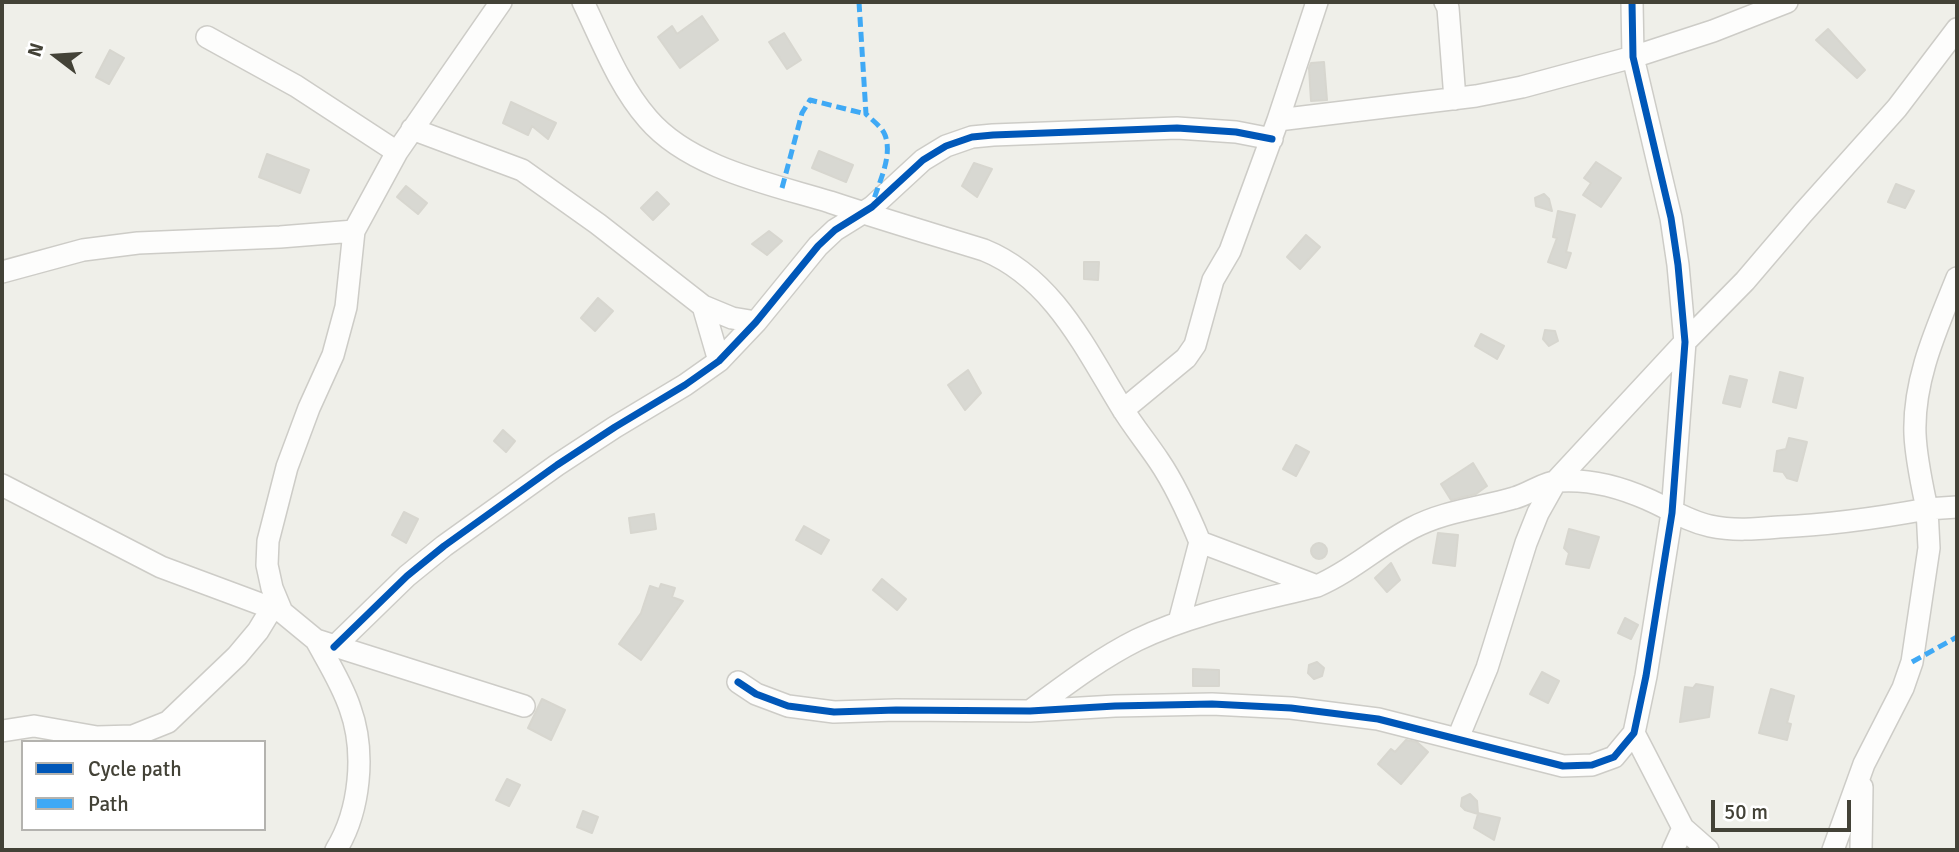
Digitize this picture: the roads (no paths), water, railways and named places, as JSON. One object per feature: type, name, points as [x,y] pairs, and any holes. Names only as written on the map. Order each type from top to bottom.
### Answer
[{"type":"street","points":[[277,610],[267,565],[268,541],[287,467],[333,355],[346,307],[354,230],[397,152],[500,2]]},
{"type":"street","points":[[583,2],[626,89],[648,119],[670,140],[692,154],[723,167],[862,213],[984,250],[1003,258],[1032,279],[1081,339],[1184,504],[1200,542],[1180,622]]},
{"type":"street","points":[[1123,410],[1186,358],[1195,345],[1213,280],[1230,251],[1275,129],[1317,2]]},
{"type":"street","points":[[1445,2],[1448,8],[1455,99]]},
{"type":"street","points":[[738,682],[756,694],[788,706],[834,712],[1030,711],[1212,704],[1291,708],[1378,719],[1563,766],[1592,765],[1614,757],[1634,733],[1646,676],[1672,513],[1685,342],[1671,218],[1633,57],[1632,2]]},
{"type":"street","points":[[325,643],[444,546],[615,427],[719,361],[818,246],[835,230],[872,207],[923,160],[946,145],[972,137],[1177,128],[1275,129],[1455,99],[1522,87],[1633,57],[1713,31],[1787,2]]},
{"type":"street","points":[[1458,738],[1487,668],[1526,543],[1538,513],[1556,481],[1745,281],[1897,108],[1957,29]]},
{"type":"street","points":[[207,37],[296,86],[397,152]]},
{"type":"street","points":[[412,129],[501,161],[530,175],[703,306],[732,318],[755,322]]},
{"type":"street","points":[[2,272],[83,250],[138,243],[280,237],[354,230]]},
{"type":"street","points":[[1833,850],[1864,764],[1903,688],[1912,662],[1928,548],[1927,509],[1914,433],[1917,396],[1926,359],[1957,278]]},
{"type":"street","points":[[703,306],[719,361]]},
{"type":"street","points":[[1030,711],[1085,671],[1137,640],[1180,622],[1317,586],[1339,577],[1411,528],[1442,515],[1518,497],[1556,481],[1588,482],[1619,488],[1648,499],[1672,513],[1709,526],[1739,530],[1822,525],[1957,507]]},
{"type":"street","points":[[2,485],[161,567],[277,610],[325,643],[524,706]]},
{"type":"street","points":[[1200,542],[1317,586]]},
{"type":"street","points":[[2,731],[34,726],[97,737],[133,736],[167,722],[237,656],[277,610]]},
{"type":"street","points":[[325,643],[351,710],[357,740],[358,781],[354,810],[347,831],[336,850]]},
{"type":"street","points":[[1634,733],[1683,828],[1708,850]]},
{"type":"street","points":[[1861,850],[1864,764]]},
{"type":"street","points":[[1673,850],[1683,828]]}]
